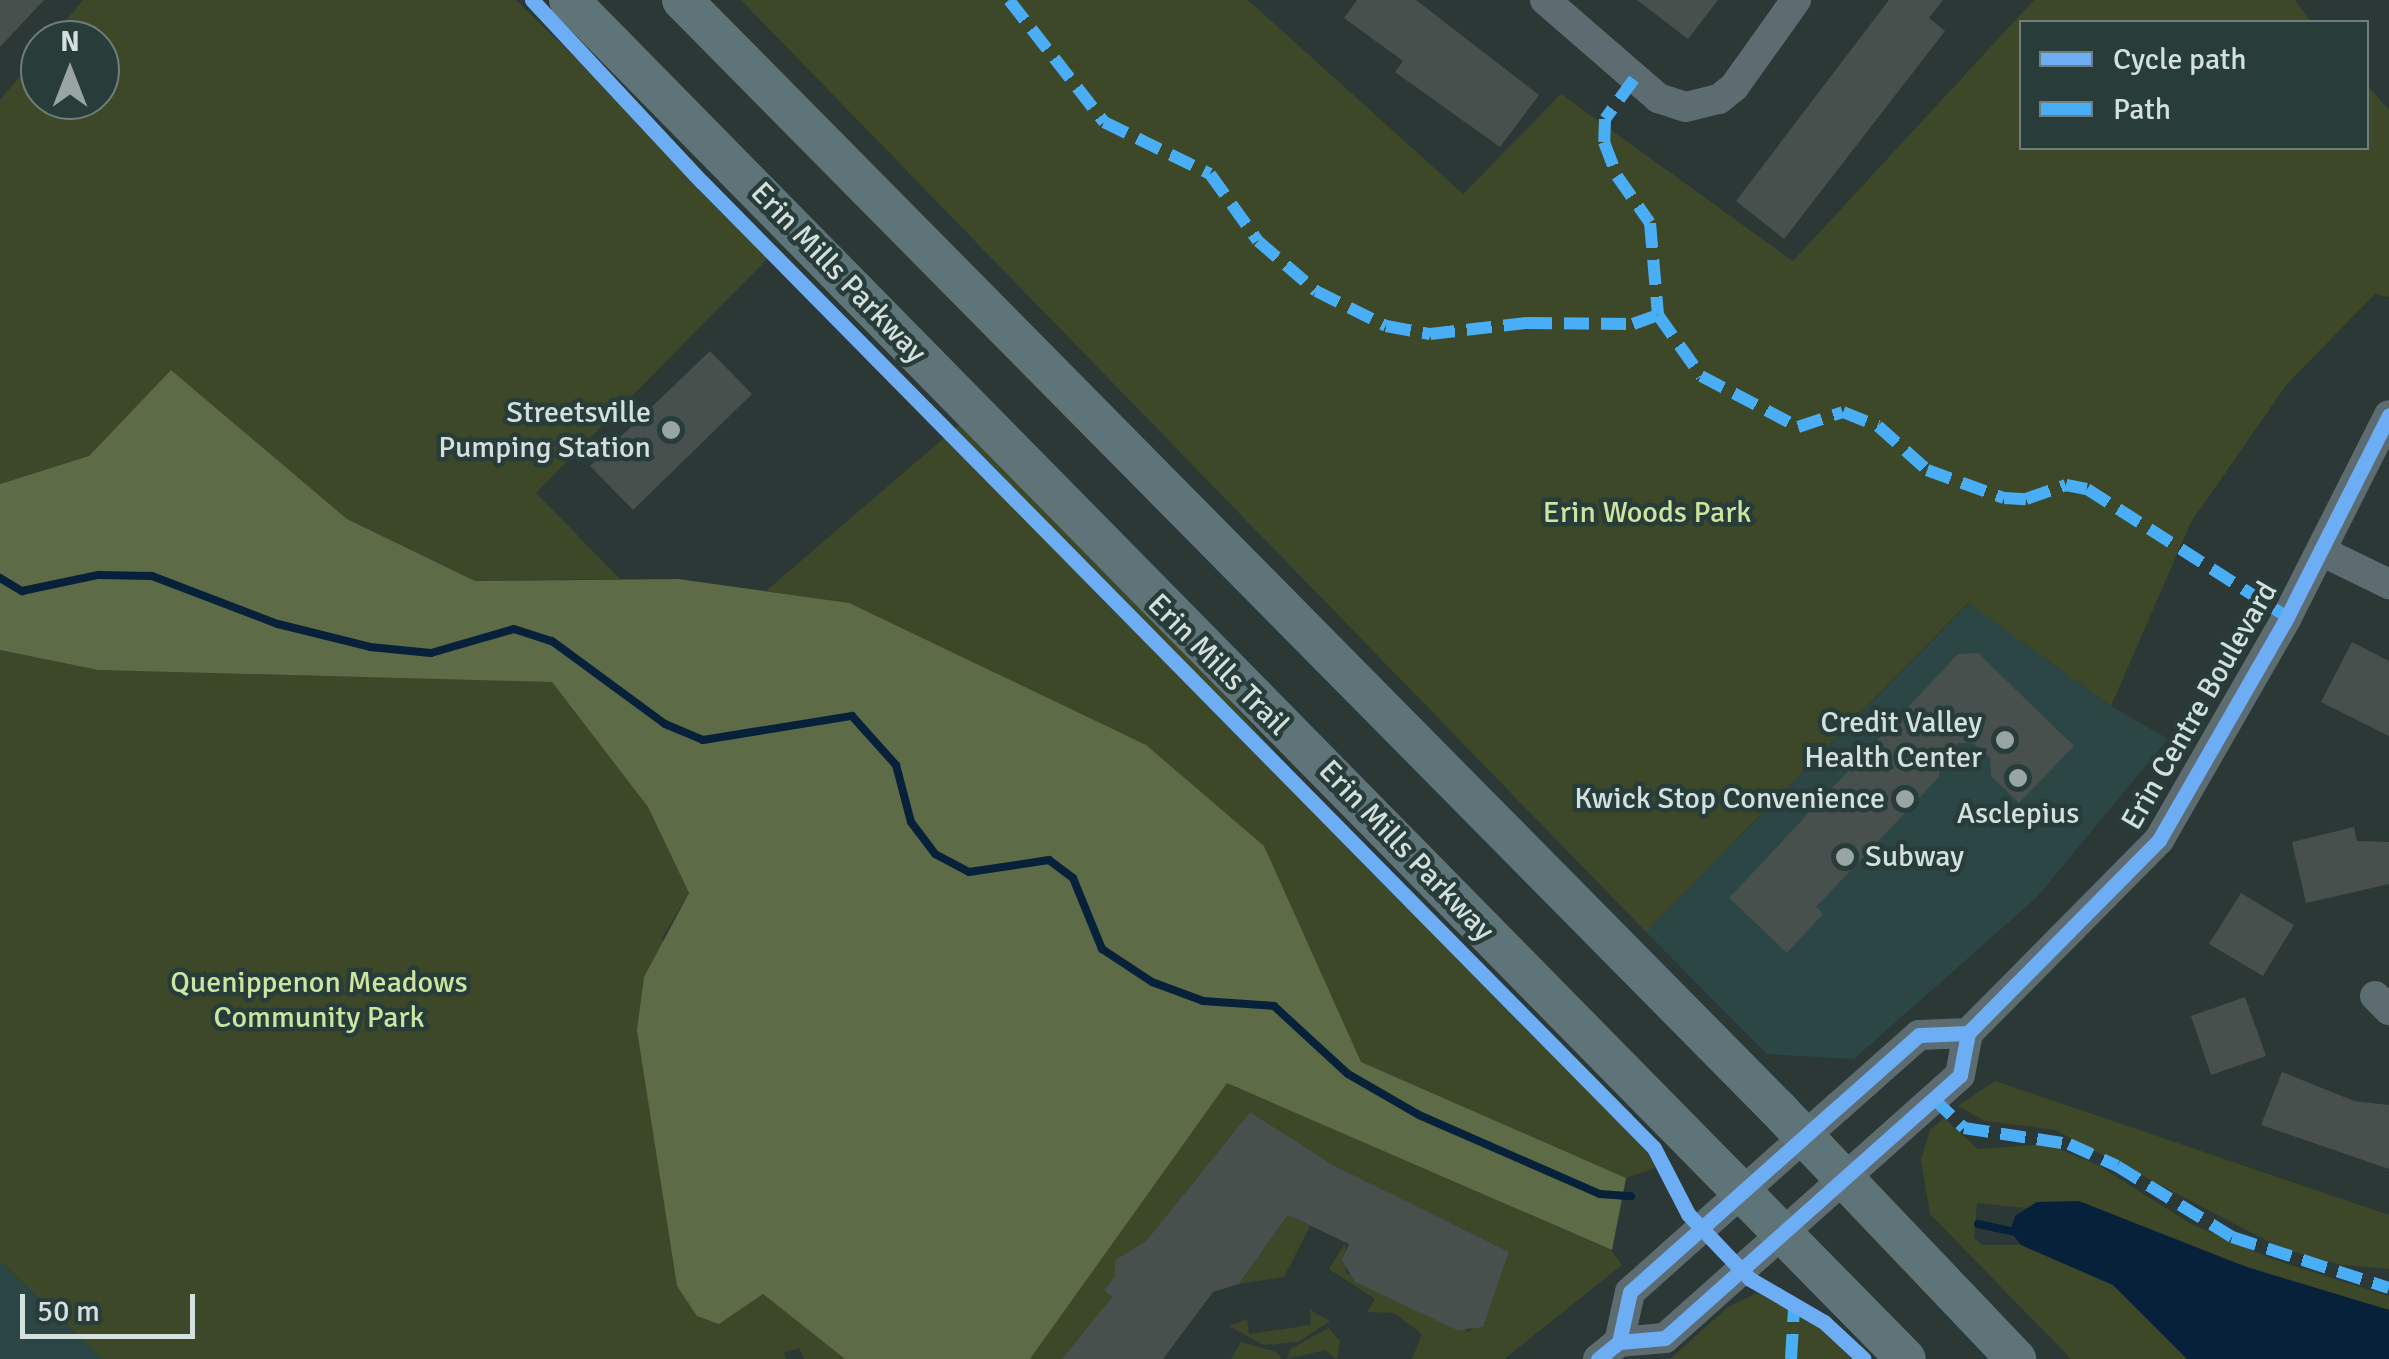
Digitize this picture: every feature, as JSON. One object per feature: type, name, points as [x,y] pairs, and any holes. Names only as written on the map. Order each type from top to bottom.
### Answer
[{"type":"main road","name":"Erin Mills Parkway","points":[[570,0],[1906,1359]]},
{"type":"main road","points":[[682,0],[1804,1137],[2016,1359]]},
{"type":"street","points":[[1545,0],[1658,98],[1686,108],[1719,99],[1734,86],[1796,0]]},
{"type":"street","name":"Erin Centre Boulevard","points":[[1609,1350],[1665,1338],[1960,1075],[1968,1032],[2159,840],[2321,551],[2389,415]]},
{"type":"street","points":[[2321,551],[2389,584]]},
{"type":"street","name":"Erin Centre Boulevard","points":[[1609,1350],[1630,1292],[1919,1035],[1968,1032]]},
{"type":"shaded area","points":[[1969,603],[2111,706],[2168,739],[2037,897],[1854,1059],[1767,1054],[1646,932]]},
{"type":"shaded area","points":[[0,1261],[103,1358],[103,1359],[0,1359]]},
{"type":"green space","points":[[83,0],[516,0],[774,252],[536,493],[620,579],[475,581],[347,519],[171,370],[89,456],[0,484],[0,100],[20,76],[20,120],[120,120],[120,20],[66,20]]},
{"type":"green space","name":"Erin Woods Park","points":[[741,0],[1248,0],[1463,194],[1561,94],[1793,261],[2034,0],[2295,0],[2310,20],[2019,20],[2019,150],[2369,150],[2369,87],[2389,110],[2389,297],[2375,294],[2287,384],[2191,522],[2111,706],[1968,603],[1646,932]]},
{"type":"green space","points":[[171,370],[347,519],[475,581],[678,579],[849,603],[1146,745],[1264,846],[1361,1062],[1626,1178],[1612,1250],[1227,1083],[1030,1359],[845,1359],[763,1294],[719,1324],[697,1316],[677,1286],[637,1030],[644,977],[689,893],[648,807],[552,682],[98,670],[0,650],[0,484],[89,456]]},
{"type":"green space","points":[[959,425],[1221,691],[1437,936],[1644,1146],[1655,1168],[1626,1178],[1360,1062],[1264,846],[827,600],[766,591]]},
{"type":"green space","name":"Quenippenon Meadows Community Park","points":[[0,650],[98,670],[552,682],[648,807],[689,893],[662,938],[763,1294],[845,1359],[804,1359],[799,1348],[784,1353],[786,1359],[103,1359],[0,1261]]},
{"type":"green space","points":[[1995,1081],[2389,1215],[2389,1269],[2342,1265],[2281,1248],[2055,1130],[1985,1121],[1958,1106]]},
{"type":"green space","points":[[1227,1082],[1611,1250],[1622,1265],[1504,1359],[1412,1359],[1422,1334],[1394,1313],[1367,1312],[1375,1299],[1329,1269],[1345,1243],[1346,1273],[1470,1332],[1475,1323],[1483,1326],[1509,1252],[1333,1165],[1250,1112],[1147,1240],[1115,1260],[1117,1274],[1104,1290],[1112,1297],[1062,1359],[1030,1359]]},
{"type":"green space","points":[[1944,1118],[1978,1149],[2047,1144],[2098,1165],[2191,1224],[2275,1260],[2389,1296],[2389,1310],[2037,1202],[2026,1208],[1977,1203],[1974,1238],[1982,1245],[2021,1245],[2113,1285],[2187,1359],[2071,1359],[1930,1214],[1921,1160],[1930,1130]]},
{"type":"green space","points":[[1288,1215],[1310,1226],[1284,1277],[1239,1284]]},
{"type":"green space","points":[[1757,1293],[1823,1329],[1854,1359],[1670,1359],[1728,1307]]},
{"type":"green space","points":[[1310,1310],[1330,1321],[1298,1342],[1264,1345],[1229,1326],[1247,1319],[1249,1334],[1311,1325]]},
{"type":"green space","points":[[1329,1328],[1340,1341],[1337,1359],[1325,1350],[1287,1359],[1290,1349]]},
{"type":"green space","points":[[1241,1342],[1276,1352],[1282,1359],[1231,1359]]},
{"type":"water","points":[[2079,1201],[2249,1268],[2389,1310],[2389,1359],[2187,1359],[2113,1285],[2021,1245],[2010,1231],[2015,1216],[2037,1202]]},
{"type":"building","points":[[0,0],[44,0],[25,20],[20,20],[20,26],[0,47]]},
{"type":"building","points":[[1357,0],[1416,0],[1539,95],[1500,147],[1395,72],[1403,61],[1344,18]]},
{"type":"building","points":[[1637,0],[1718,0],[1688,39]]},
{"type":"building","points":[[1889,0],[1943,0],[1929,18],[1945,31],[1784,239],[1736,201]]},
{"type":"building","name":"Streetsville Pumping Station","points":[[710,351],[752,394],[633,510],[590,466]]},
{"type":"building","points":[[2352,642],[2389,661],[2389,736],[2321,702]]},
{"type":"building","points":[[1978,653],[2074,746],[2019,803],[1991,776],[1990,758],[1973,743],[1958,743],[1940,762],[1939,777],[1816,907],[1823,914],[1787,953],[1729,898],[1958,654]]},
{"type":"building","points":[[2354,827],[2357,841],[2389,842],[2389,884],[2306,903],[2292,842]]},
{"type":"building","points":[[2241,893],[2294,925],[2263,976],[2209,944]]},
{"type":"building","points":[[2245,997],[2266,1056],[2211,1075],[2191,1016]]},
{"type":"building","points":[[2282,1072],[2354,1101],[2389,1105],[2389,1169],[2261,1125]]},
{"type":"building","points":[[1250,1112],[1333,1165],[1509,1252],[1483,1327],[1457,1330],[1355,1282],[1342,1260],[1349,1244],[1288,1215],[1239,1284],[1213,1292],[1163,1359],[1062,1359],[1112,1297],[1104,1290],[1115,1276],[1115,1260],[1147,1240]]},
{"type":"waterway","points":[[0,578],[22,591],[98,575],[152,576],[278,624],[370,647],[431,653],[514,629],[552,641],[665,724],[703,740],[852,716],[896,765],[911,822],[935,854],[969,872],[1049,860],[1073,878],[1102,949],[1152,982],[1203,1001],[1274,1006],[1348,1074],[1419,1115],[1600,1194],[1631,1196]]},
{"type":"waterway","points":[[1978,1224],[2017,1232]]},
{"type":"marked path","points":[[1009,0],[1104,122],[1210,174],[1258,241],[1316,291],[1386,326],[1430,334],[1527,323],[1633,324],[1658,315]]},
{"type":"marked path","points":[[1634,79],[1605,119],[1604,142],[1617,176],[1650,223],[1658,315],[1701,376],[1798,427],[1843,412],[1878,426],[1927,470],[2004,498],[2026,499],[2066,485],[2087,489],[2287,617]]},
{"type":"marked path","points":[[1933,1098],[1964,1128],[2069,1144],[2117,1166],[2232,1237],[2389,1288]]},
{"type":"marked path","points":[[1791,1359],[1794,1308]]},
{"type":"cycle path","name":"Erin Mills Trail","points":[[532,0],[702,182],[1654,1148],[1688,1214],[1750,1279],[1824,1322],[1864,1359]]},
{"type":"cycle path","points":[[1598,1359],[1619,1342],[1665,1338],[1960,1075],[1968,1033],[2159,840],[2287,617],[2389,415]]},
{"type":"cycle path","points":[[1619,1342],[1630,1292],[1919,1035],[1968,1033]]},
{"type":"place","name":"Streetsville Pumping Station","points":[[671,430]]},
{"type":"place","name":"Credit Valley Health Center","points":[[2005,740]]},
{"type":"place","name":"Asclepius","points":[[2018,778]]},
{"type":"place","name":"Kwick Stop Convenience","points":[[1905,799]]},
{"type":"place","name":"Subway","points":[[1845,857]]}]
